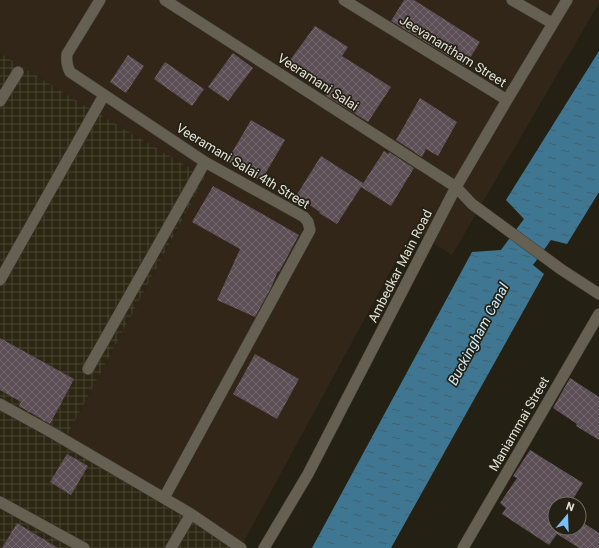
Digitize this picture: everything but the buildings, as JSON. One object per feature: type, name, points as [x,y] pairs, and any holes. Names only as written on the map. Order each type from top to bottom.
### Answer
[{"type":"street","name":"Veeramani Salai 4th Street","points":[[100,0],[67,54],[66,60],[70,72],[206,162],[304,217],[308,222],[310,230],[164,498]]},
{"type":"street","name":"Veeramani Salai","points":[[165,0],[456,188],[472,204],[562,270],[599,294]]},
{"type":"street","name":"Jeevanantham Street","points":[[344,0],[507,100]]},
{"type":"street","points":[[512,0],[552,24]]},
{"type":"street","name":"Ambedkar Main Road","points":[[264,548],[308,474],[456,188],[567,0]]},
{"type":"street","points":[[0,101],[18,72]]},
{"type":"street","points":[[0,280],[104,95]]},
{"type":"street","points":[[88,369],[206,162]]},
{"type":"street","name":"Maniammai Street","points":[[463,548],[599,314]]},
{"type":"street","points":[[0,404],[164,498],[241,548]]},
{"type":"street","points":[[0,502],[84,548]]},
{"type":"street","points":[[171,548],[190,514]]},
{"type":"shaded area","points":[[0,0],[599,0],[599,3],[452,255],[413,230],[242,545],[62,445],[205,177],[0,53]]},
{"type":"shaded area","points":[[0,53],[205,177],[62,445],[171,505],[241,548],[0,548]]},
{"type":"water","name":"Buckingham Canal","points":[[599,51],[599,192],[567,244],[551,240],[533,265],[544,274],[391,548],[312,548],[472,252],[501,250],[524,219],[506,200]]}]
